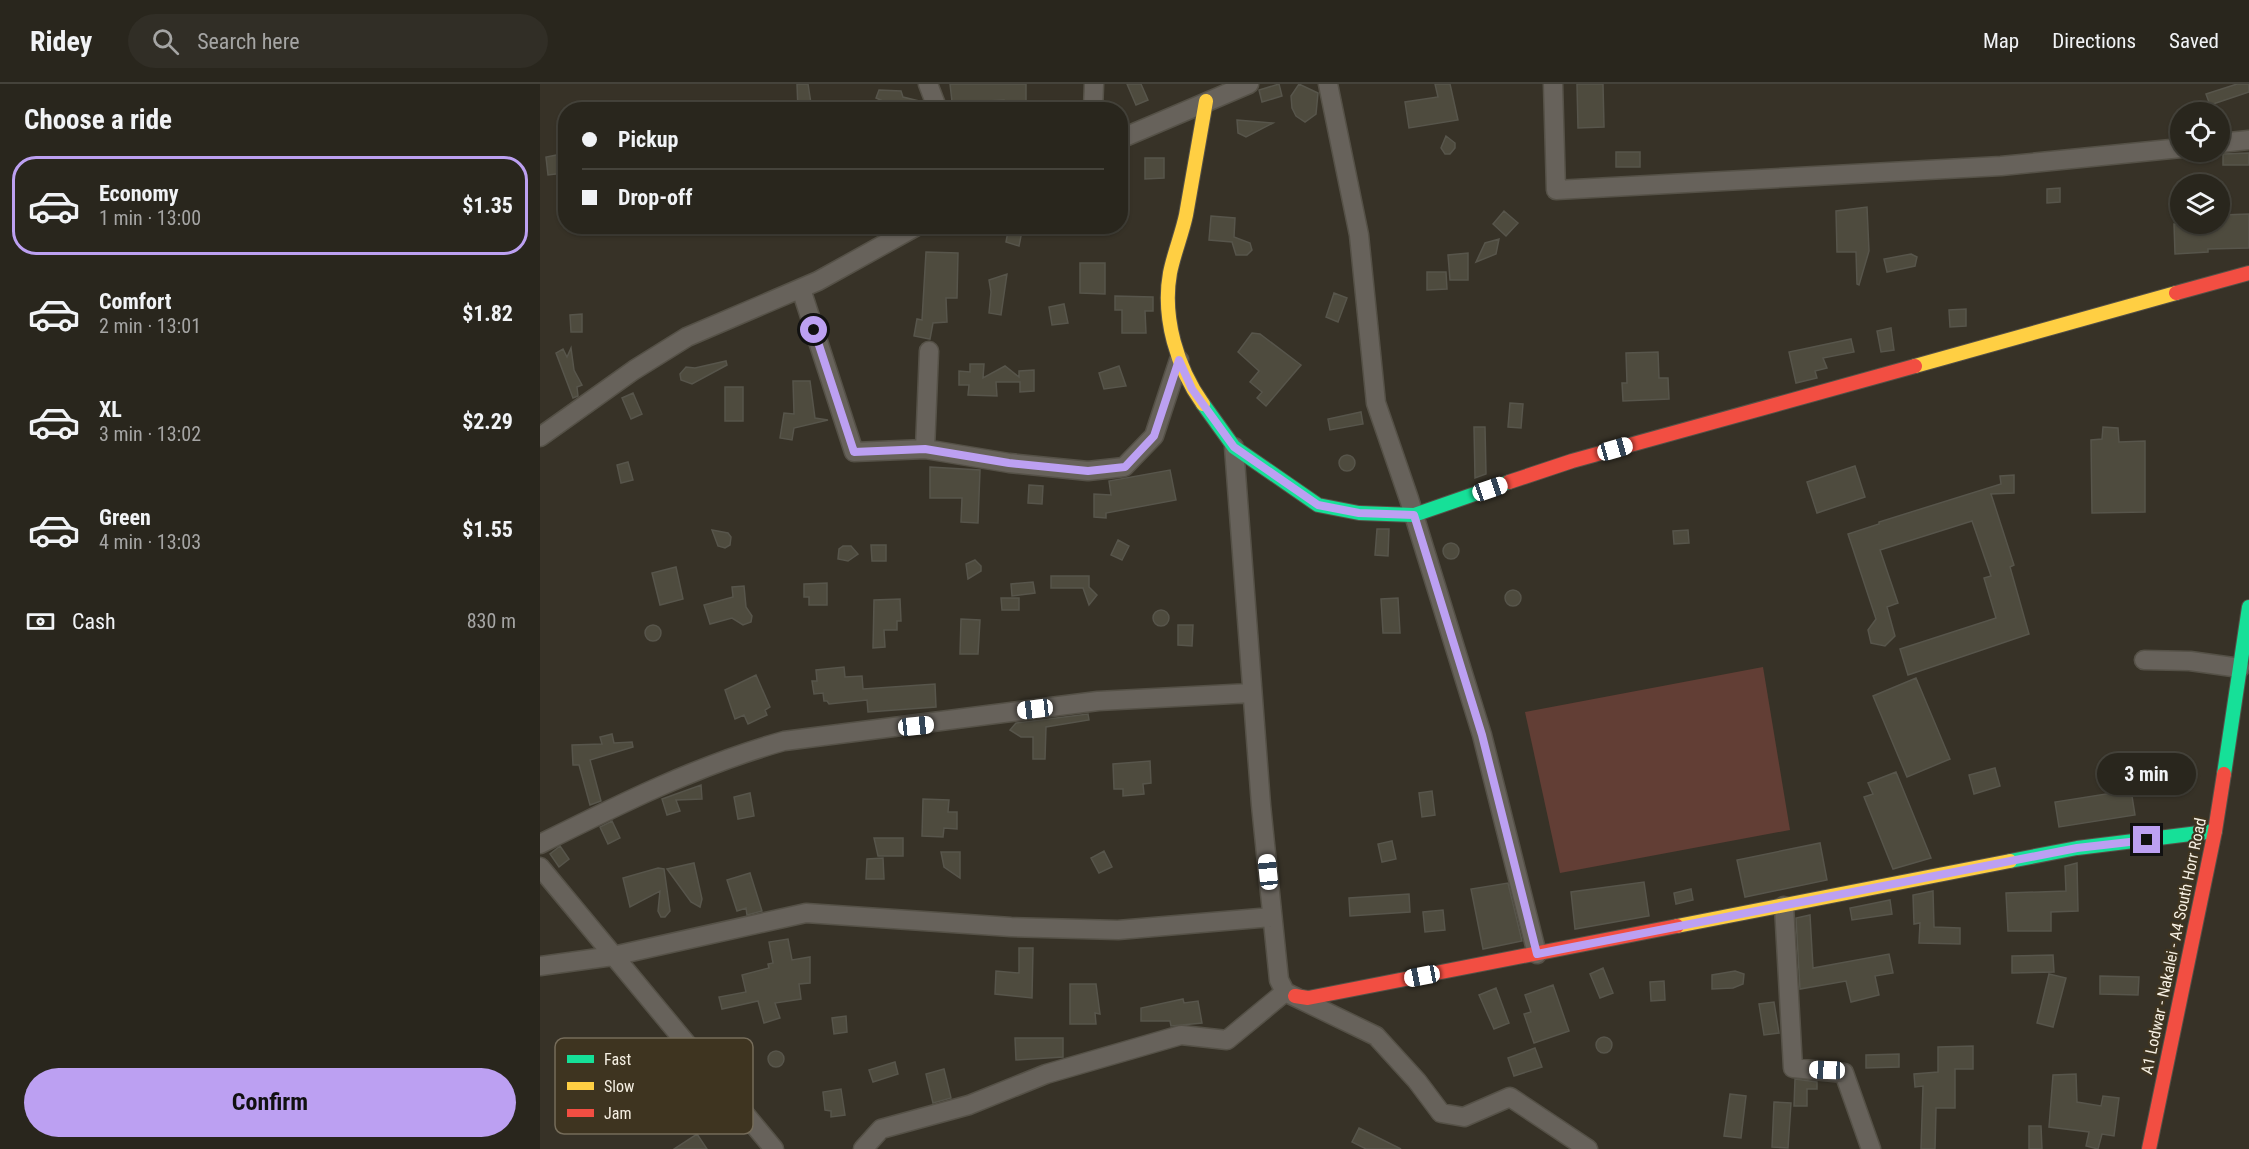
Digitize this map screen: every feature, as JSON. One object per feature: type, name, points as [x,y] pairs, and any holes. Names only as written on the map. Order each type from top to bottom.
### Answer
[{"type":"street","points":[[928,84],[935,102]]},
{"type":"street","points":[[1093,102],[1094,84]]},
{"type":"street","points":[[1128,135],[1249,84]]},
{"type":"street","points":[[1329,84],[1359,235],[1376,403],[1414,515],[1482,735],[1537,954]]},
{"type":"street","points":[[1553,84],[1556,190],[2001,166],[2170,148]]},
{"type":"street","points":[[1206,101],[1185,218],[1170,274],[1169,317],[1179,360],[1192,389],[1234,447],[1318,505],[1359,513],[1414,515],[1572,461],[2249,273]]},
{"type":"street","points":[[2230,143],[2249,141]]},
{"type":"street","points":[[540,437],[634,370],[687,338],[801,289],[902,234]]},
{"type":"street","points":[[801,289],[854,452],[925,449],[1009,463],[1088,471],[1125,467],[1154,436],[1179,360]]},
{"type":"street","points":[[925,449],[929,351]]},
{"type":"street","points":[[1234,447],[1252,693],[1279,980],[1290,994],[1376,1036],[1417,1081],[1441,1113],[1464,1117],[1510,1097],[1588,1149]]},
{"type":"street","name":"A1 Lodwar - Nakalei - A4 South Horr Road","points":[[2149,1149],[2215,831],[2249,607]]},
{"type":"street","points":[[2144,660],[2190,662],[2240,668]]},
{"type":"street","points":[[540,844],[651,789],[735,755],[784,741],[1098,701],[1252,693]]},
{"type":"street","points":[[863,1149],[881,1129],[969,1105],[1046,1074],[1181,1035],[1227,1040],[1290,994],[1308,998],[2077,848],[2215,831]]},
{"type":"street","points":[[540,867],[681,1038]]},
{"type":"street","points":[[1784,906],[1793,1068],[1844,1073],[1871,1149]]},
{"type":"street","points":[[540,966],[613,956],[806,913],[1011,927],[1118,930],[1272,916]]},
{"type":"street","points":[[753,1124],[774,1149]]},
{"type":"shaded area","points":[[1763,667],[1790,830],[1560,873],[1525,712]]},
{"type":"building","points":[[797,84],[808,84],[811,102],[798,102]]},
{"type":"building","points":[[950,84],[1026,84],[1026,102],[1004,102],[1004,100],[952,102]]},
{"type":"building","points":[[1127,84],[1141,84],[1148,100],[1136,105]]},
{"type":"building","points":[[1279,84],[1282,96],[1262,102],[1259,90]]},
{"type":"building","points":[[1299,84],[1318,93],[1316,114],[1305,122],[1296,116],[1292,108],[1291,96]]},
{"type":"building","points":[[1435,84],[1450,84],[1458,120],[1409,128],[1405,102],[1438,97]]},
{"type":"building","points":[[1577,84],[1603,84],[1604,127],[1578,128]]},
{"type":"building","points":[[2237,84],[2249,84],[2249,92],[2219,102],[2209,102],[2206,94]]},
{"type":"building","points":[[879,90],[901,91],[903,97],[923,102],[885,102],[876,98]]},
{"type":"building","points":[[1237,120],[1273,123],[1246,137],[1238,133]]},
{"type":"building","points":[[1446,136],[1455,143],[1455,148],[1450,154],[1445,154],[1441,148]]},
{"type":"building","points":[[1616,152],[1640,152],[1640,167],[1616,167]]},
{"type":"building","points":[[2249,153],[2249,165],[2223,165],[2223,162],[2230,162],[2230,154]]},
{"type":"building","points":[[558,155],[558,174],[548,175],[546,157]]},
{"type":"building","points":[[1145,158],[1164,158],[1164,178],[1145,179]]},
{"type":"building","points":[[2060,188],[2060,202],[2047,203],[2047,189]]},
{"type":"building","points":[[1867,207],[1869,251],[1859,285],[1857,284],[1856,252],[1837,252],[1836,211]]},
{"type":"building","points":[[1504,211],[1518,223],[1506,236],[1493,224]]},
{"type":"building","points":[[2249,214],[2249,248],[2208,249],[2208,252],[2175,254],[2174,234],[2230,234],[2230,215]]},
{"type":"building","points":[[1211,216],[1235,218],[1234,237],[1250,243],[1252,250],[1247,255],[1236,255],[1232,242],[1209,240]]},
{"type":"building","points":[[1008,234],[1021,234],[1019,246],[1006,242]]},
{"type":"building","points":[[1499,239],[1496,254],[1476,262],[1485,243]]},
{"type":"building","points":[[926,252],[958,253],[957,298],[946,298],[947,322],[933,323],[930,339],[914,336],[917,319],[922,320]]},
{"type":"building","points":[[1468,253],[1468,280],[1450,280],[1448,255]]},
{"type":"building","points":[[1911,254],[1917,257],[1915,266],[1887,272],[1884,259]]},
{"type":"building","points":[[1080,263],[1105,263],[1105,294],[1080,293]]},
{"type":"building","points":[[1427,272],[1446,272],[1447,289],[1427,290]]},
{"type":"building","points":[[1007,274],[1001,315],[989,313],[991,292],[989,280]]},
{"type":"building","points":[[1334,293],[1347,298],[1338,322],[1326,317]]},
{"type":"building","points":[[1115,296],[1153,297],[1153,311],[1145,311],[1146,333],[1122,333],[1122,310],[1115,310]]},
{"type":"building","points":[[1064,304],[1068,323],[1052,325],[1049,307]]},
{"type":"building","points":[[1966,309],[1966,326],[1950,327],[1949,310]]},
{"type":"building","points":[[582,314],[582,332],[571,332],[570,315]]},
{"type":"building","points":[[1891,328],[1894,350],[1881,352],[1877,331]]},
{"type":"building","points":[[1252,333],[1260,334],[1301,365],[1266,406],[1257,398],[1262,392],[1250,382],[1259,371],[1238,352]]},
{"type":"building","points":[[1851,339],[1854,352],[1823,358],[1827,368],[1815,371],[1817,378],[1796,383],[1789,352]]},
{"type":"building","points":[[571,348],[574,370],[582,385],[577,387],[578,396],[573,398],[556,353],[563,349],[567,357]]},
{"type":"building","points":[[1658,352],[1659,378],[1668,378],[1669,399],[1623,401],[1622,383],[1627,383],[1626,353]]},
{"type":"building","points":[[726,361],[727,365],[692,384],[681,380],[680,374],[686,367],[695,368]]},
{"type":"building","points":[[970,364],[984,364],[983,378],[1005,366],[1019,377],[1019,371],[1034,370],[1034,391],[1020,392],[1020,382],[996,382],[997,396],[968,395],[969,385],[959,385],[959,371],[970,372]]},
{"type":"building","points":[[1119,366],[1126,386],[1104,389],[1099,373]]},
{"type":"building","points":[[793,381],[810,381],[815,418],[828,420],[794,428],[792,440],[780,438],[784,413],[794,414]]},
{"type":"building","points":[[725,387],[743,387],[743,421],[725,421]]},
{"type":"building","points":[[633,393],[642,414],[631,419],[622,398]]},
{"type":"building","points":[[1510,403],[1523,404],[1521,428],[1508,427]]},
{"type":"building","points":[[1361,412],[1363,424],[1330,430],[1328,419]]},
{"type":"building","points":[[1474,427],[1485,427],[1486,474],[1475,478]]},
{"type":"building","points":[[2103,427],[2118,428],[2119,442],[2145,441],[2145,512],[2092,513],[2091,440],[2102,439]]},
{"type":"building","points":[[1347,455],[1353,457],[1355,463],[1353,469],[1347,471],[1341,469],[1339,463],[1341,457]]},
{"type":"building","points":[[628,462],[633,480],[621,483],[617,465]]},
{"type":"building","points":[[1855,466],[1865,497],[1817,513],[1807,482]]},
{"type":"building","points":[[930,467],[980,470],[978,523],[961,522],[962,498],[930,498]]},
{"type":"building","points":[[1170,470],[1176,500],[1106,513],[1106,518],[1094,517],[1094,494],[1111,495],[1109,481]]},
{"type":"building","points":[[2014,475],[2014,493],[1991,494],[2014,565],[2010,567],[2029,634],[1908,675],[1900,649],[1996,618],[1984,578],[1991,576],[1972,521],[1880,550],[1898,603],[1887,607],[1895,636],[1885,646],[1871,643],[1868,630],[1876,619],[1848,534],[2001,484],[2000,476]]},
{"type":"building","points":[[1029,485],[1043,486],[1042,504],[1028,503]]},
{"type":"building","points":[[1377,529],[1389,529],[1388,556],[1375,555]]},
{"type":"building","points":[[712,530],[728,533],[731,537],[730,545],[725,548],[718,546]]},
{"type":"building","points":[[1688,530],[1689,543],[1674,544],[1673,531]]},
{"type":"building","points":[[1118,540],[1129,546],[1122,560],[1111,555]]},
{"type":"building","points":[[1451,543],[1457,545],[1459,551],[1457,557],[1451,559],[1445,557],[1443,551],[1445,545]]},
{"type":"building","points":[[871,545],[886,545],[886,561],[872,561]]},
{"type":"building","points":[[843,546],[851,546],[858,554],[848,561],[838,559],[839,549]]},
{"type":"building","points":[[975,560],[981,566],[981,571],[968,579],[966,564]]},
{"type":"building","points":[[676,567],[683,599],[660,605],[652,573]]},
{"type":"building","points":[[1051,576],[1089,576],[1089,587],[1097,595],[1089,605],[1083,588],[1051,588]]},
{"type":"building","points":[[1033,582],[1035,593],[1012,596],[1011,584]]},
{"type":"building","points":[[827,583],[827,605],[809,605],[809,597],[804,597],[804,584]]},
{"type":"building","points":[[744,586],[746,607],[752,616],[751,622],[743,625],[732,618],[710,624],[704,605],[733,597],[732,587]]},
{"type":"building","points":[[1513,590],[1519,592],[1521,598],[1519,604],[1513,606],[1507,604],[1505,598],[1507,592]]},
{"type":"building","points":[[1001,598],[1019,598],[1019,610],[1002,610]]},
{"type":"building","points":[[1398,598],[1400,633],[1383,633],[1381,599]]},
{"type":"building","points":[[900,599],[901,621],[897,621],[897,630],[884,630],[885,647],[873,648],[874,600]]},
{"type":"building","points":[[1158,610],[1164,610],[1169,618],[1167,624],[1158,626],[1153,621],[1153,615]]},
{"type":"building","points":[[961,619],[980,620],[978,654],[960,654]]},
{"type":"building","points":[[650,625],[656,625],[661,633],[659,639],[650,641],[645,636],[645,630]]},
{"type":"building","points":[[1178,625],[1193,625],[1192,646],[1178,645]]},
{"type":"building","points":[[844,667],[845,677],[862,676],[863,689],[935,684],[936,707],[868,712],[867,700],[829,704],[824,701],[823,693],[814,694],[812,681],[817,681],[816,670]]},
{"type":"building","points":[[756,675],[770,707],[765,710],[767,715],[748,724],[744,715],[735,719],[725,690]]},
{"type":"building","points":[[1916,678],[1950,759],[1907,777],[1873,696]]},
{"type":"building","points":[[1088,714],[1089,720],[1046,727],[1045,759],[1033,759],[1033,737],[1021,737],[1010,730],[1016,723]]},
{"type":"building","points":[[612,734],[614,743],[632,742],[633,747],[590,760],[601,801],[590,805],[579,765],[573,765],[572,745],[602,744],[600,737]]},
{"type":"building","points":[[1150,761],[1151,783],[1143,784],[1144,794],[1123,796],[1123,789],[1114,789],[1113,764]]},
{"type":"building","points":[[1995,768],[2000,786],[1974,794],[1969,775]]},
{"type":"building","points":[[1896,772],[1931,858],[1893,869],[1864,797],[1873,794],[1868,783]]},
{"type":"building","points":[[701,785],[702,799],[676,800],[680,811],[667,815],[662,799]]},
{"type":"building","points":[[2131,790],[2135,815],[2059,827],[2055,802]]},
{"type":"building","points":[[1432,791],[1435,815],[1422,817],[1419,793]]},
{"type":"building","points":[[750,793],[754,816],[738,819],[734,797]]},
{"type":"building","points":[[923,799],[949,800],[948,812],[957,812],[957,829],[944,828],[943,837],[922,836]]},
{"type":"building","points":[[612,821],[620,838],[608,844],[600,827]]},
{"type":"building","points":[[874,838],[903,838],[903,856],[878,856]]},
{"type":"building","points":[[1392,841],[1396,859],[1382,862],[1378,844]]},
{"type":"building","points":[[1820,843],[1827,880],[1745,897],[1737,860]]},
{"type":"building","points":[[560,846],[569,859],[559,867],[550,854]]},
{"type":"building","points":[[1104,851],[1112,867],[1099,873],[1091,858]]},
{"type":"building","points":[[941,852],[960,852],[960,878],[944,867]]},
{"type":"building","points":[[883,858],[884,879],[866,879],[867,859]]},
{"type":"building","points":[[694,863],[702,899],[700,907],[691,902],[667,869]]},
{"type":"building","points":[[2077,863],[2078,911],[2051,912],[2051,931],[2008,931],[2006,893],[2066,891],[2065,866]]},
{"type":"building","points":[[658,868],[664,869],[670,911],[665,917],[661,917],[658,911],[660,891],[630,907],[623,878]]},
{"type":"building","points":[[750,873],[762,911],[747,915],[746,908],[737,911],[727,880]]},
{"type":"building","points":[[1644,882],[1649,916],[1575,929],[1571,892]]},
{"type":"building","points":[[1508,883],[1522,941],[1483,949],[1471,889]]},
{"type":"building","points":[[1691,889],[1693,900],[1676,904],[1674,893]]},
{"type":"building","points":[[1933,891],[1934,927],[1960,928],[1960,944],[1919,943],[1920,923],[1914,924],[1913,895]]},
{"type":"building","points":[[1409,894],[1410,912],[1350,916],[1349,898]]},
{"type":"building","points":[[1890,900],[1892,914],[1852,920],[1850,908]]},
{"type":"building","points":[[1443,910],[1445,930],[1425,932],[1423,912]]},
{"type":"building","points":[[1810,915],[1813,968],[1889,954],[1893,973],[1875,976],[1879,995],[1851,1002],[1846,981],[1800,989],[1796,918]]},
{"type":"building","points":[[788,939],[792,960],[810,957],[810,983],[799,984],[801,999],[775,1003],[780,1018],[764,1023],[758,1001],[722,1009],[719,997],[746,992],[742,975],[769,968],[768,964],[773,963],[769,942]]},
{"type":"building","points":[[1019,948],[1033,948],[1032,998],[995,994],[996,971],[1019,973]]},
{"type":"building","points":[[2053,955],[2054,972],[2012,973],[2012,956]]},
{"type":"building","points":[[1603,968],[1613,993],[1600,998],[1590,974]]},
{"type":"building","points":[[1735,971],[1744,974],[1743,984],[1733,988],[1712,989],[1712,975]]},
{"type":"building","points":[[2049,974],[2066,978],[2053,1027],[2037,1023]]},
{"type":"building","points":[[2100,976],[2139,977],[2138,995],[2100,994]]},
{"type":"building","points":[[1664,981],[1665,1000],[1651,1001],[1650,982]]},
{"type":"building","points":[[1070,984],[1096,984],[1100,1014],[1095,1013],[1096,1024],[1070,1024]]},
{"type":"building","points":[[1553,985],[1569,1031],[1534,1043],[1524,1014],[1531,1012],[1525,995]]},
{"type":"building","points":[[1496,988],[1509,1023],[1494,1029],[1479,995]]},
{"type":"building","points":[[1183,999],[1184,1003],[1198,1001],[1202,1023],[1171,1026],[1170,1021],[1141,1021],[1141,1008]]},
{"type":"building","points":[[1774,1002],[1779,1033],[1764,1035],[1759,1004]]},
{"type":"building","points":[[846,1016],[847,1032],[834,1034],[832,1018]]},
{"type":"building","points":[[1604,1037],[1612,1045],[1604,1053],[1596,1045]]},
{"type":"building","points":[[1015,1038],[1063,1038],[1063,1057],[1016,1060]]},
{"type":"building","points":[[1973,1046],[1973,1069],[1955,1069],[1955,1108],[1936,1108],[1935,1149],[1921,1149],[1923,1086],[1915,1087],[1914,1074],[1938,1072],[1938,1047]]},
{"type":"building","points":[[1535,1048],[1542,1067],[1514,1076],[1508,1058]]},
{"type":"building","points":[[776,1051],[784,1059],[776,1067],[768,1059]]},
{"type":"building","points":[[1899,1054],[1899,1067],[1866,1068],[1866,1055]]},
{"type":"building","points":[[895,1062],[898,1074],[873,1082],[869,1070]]},
{"type":"building","points":[[944,1069],[951,1098],[933,1103],[926,1074]]},
{"type":"building","points":[[2076,1074],[2077,1102],[2101,1106],[2103,1096],[2119,1098],[2114,1136],[2102,1134],[2098,1149],[2086,1146],[2089,1132],[2049,1127],[2053,1075]]},
{"type":"building","points":[[1795,1079],[1817,1082],[1817,1089],[1807,1089],[1807,1106],[1794,1106]]},
{"type":"building","points":[[841,1089],[845,1115],[831,1117],[831,1111],[825,1110],[823,1092]]},
{"type":"building","points":[[1730,1094],[1746,1096],[1741,1138],[1724,1136]]},
{"type":"building","points":[[1774,1102],[1791,1103],[1788,1148],[1772,1147]]},
{"type":"building","points":[[2029,1126],[2041,1126],[2042,1149],[2029,1149]]},
{"type":"building","points":[[1359,1128],[1401,1149],[1366,1149],[1352,1142]]},
{"type":"building","points":[[697,1134],[707,1149],[674,1149]]},
{"type":"traffic: fast","points":[[1203,404],[1234,447],[1318,505],[1359,513],[1414,515],[1509,482]]},
{"type":"traffic: fast","points":[[2224,774],[2249,607]]},
{"type":"traffic: fast","points":[[2010,861],[2077,848],[2215,831]]},
{"type":"traffic: slow","points":[[1203,404],[1186,375],[1174,342],[1168,307],[1168,290],[1170,273],[1186,215],[1206,101]]},
{"type":"traffic: slow","points":[[1915,366],[2176,293]]},
{"type":"traffic: slow","points":[[1677,926],[2010,861]]},
{"type":"traffic: jam","points":[[2176,293],[2249,273]]},
{"type":"traffic: jam","points":[[1509,482],[1572,461],[1915,366]]},
{"type":"traffic: jam","points":[[2149,1149],[2215,831],[2224,774]]},
{"type":"traffic: jam","points":[[1295,996],[1308,998],[1677,926]]},
{"type":"route","points":[[814,330],[854,452],[925,449],[1009,463],[1088,471],[1125,467],[1154,436],[1179,360],[1192,389],[1234,447],[1318,505],[1359,513],[1414,515],[1482,735],[1537,954],[2077,848],[2147,840]]}]
